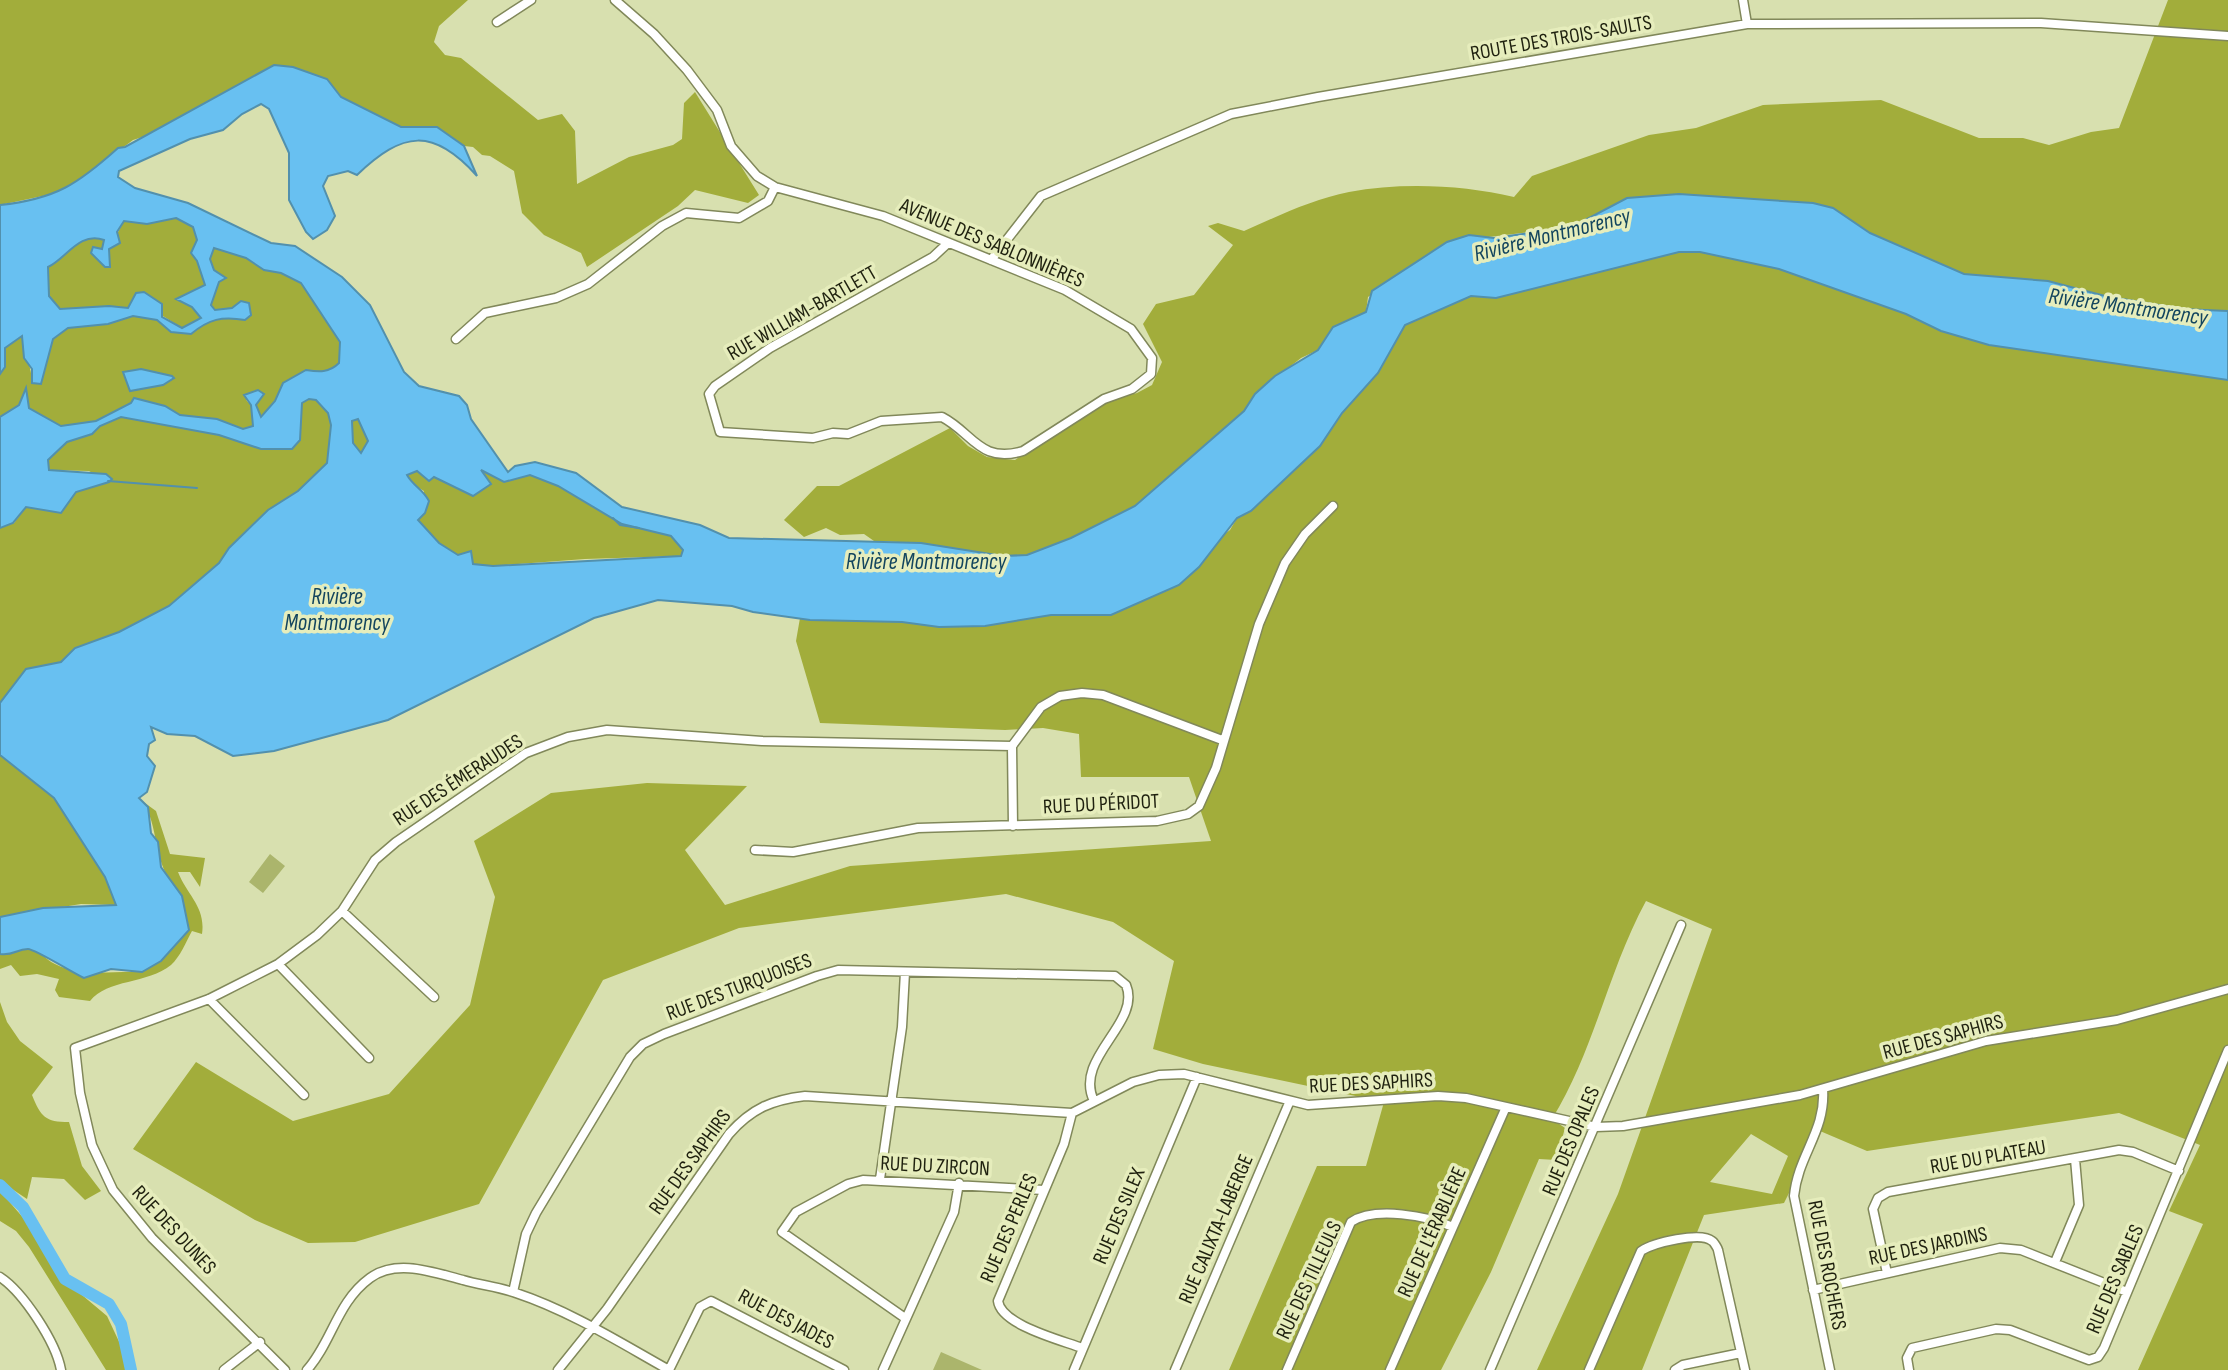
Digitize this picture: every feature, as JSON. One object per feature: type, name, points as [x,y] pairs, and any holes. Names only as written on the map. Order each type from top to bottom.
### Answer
[{"type":"street","points":[[497,22],[531,0]]},
{"type":"street","name":"AVENUE DES SABLONNIÈRES","points":[[615,0],[654,34],[687,70],[717,110],[731,146],[757,176],[775,187],[858,208],[1065,290],[1130,329],[1152,358],[1151,374],[1132,389],[1104,399],[1023,451],[1009,455],[979,447],[942,417],[881,421],[848,434],[833,433],[813,438],[720,432]]},
{"type":"street","points":[[1743,0],[1747,24]]},
{"type":"street","name":"ROUTE DES TROIS-SAULTS","points":[[991,260],[1041,195],[1231,114],[1747,24],[2040,23],[2228,36]]},
{"type":"street","points":[[456,339],[485,313],[556,298],[588,284],[662,226],[685,212],[698,211],[739,218],[768,201],[775,187]]},
{"type":"street","name":"RUE WILLIAM-BARTLETT","points":[[720,432],[709,394],[715,386],[770,348],[933,257],[948,243]]},
{"type":"street","name":"RUE DU PÉRIDOT","points":[[755,850],[793,852],[918,828],[1157,821],[1188,814],[1199,806],[1207,790],[1259,624],[1285,563],[1305,534],[1333,506]]},
{"type":"street","points":[[1013,827],[1012,746],[1041,707],[1060,696],[1082,693],[1121,701],[1222,740]]},
{"type":"street","name":"RUE DES ÉMERAUDES","points":[[75,1048],[209,999],[278,964],[317,936],[342,911],[375,860],[396,842],[526,753],[568,737],[607,730],[762,740],[1012,746]]},
{"type":"street","points":[[342,911],[434,997]]},
{"type":"street","name":"RUE DES OPALES","points":[[1490,1370],[1597,1128],[1681,925]]},
{"type":"street","points":[[278,964],[369,1058]]},
{"type":"street","name":"RUE DES TURQUOISES","points":[[513,1292],[526,1234],[536,1213],[619,1071],[643,1044],[838,970],[1115,976],[1122,979],[1128,989],[1128,997],[1121,1018],[1091,1072],[1088,1083],[1094,1101]]},
{"type":"street","points":[[880,1179],[902,1027],[905,972]]},
{"type":"street","name":"RUE DES SAPHIRS","points":[[558,1370],[592,1327],[729,1133],[745,1116],[762,1105],[805,1096],[1072,1113],[1133,1082],[1158,1075],[1184,1074],[1308,1105],[1438,1096],[1466,1098],[1597,1128],[1623,1126],[1824,1089],[1986,1041],[2117,1020],[2228,989]]},
{"type":"street","points":[[209,999],[304,1095]]},
{"type":"street","name":"RUE DES DUNES","points":[[75,1048],[80,1093],[92,1145],[113,1190],[152,1238],[260,1342],[281,1368]]},
{"type":"street","name":"RUE DES SABLES","points":[[1909,1370],[1907,1358],[1912,1348],[1996,1329],[2022,1334],[2089,1360],[2098,1357],[2228,1050]]},
{"type":"street","name":"RUE DES SILEX","points":[[1074,1370],[1197,1077]]},
{"type":"street","name":"RUE DES ROCHERS","points":[[1824,1089],[1825,1110],[1796,1177],[1794,1196],[1830,1370]]},
{"type":"street","name":"RUE CALIXTA-LABERGE","points":[[1175,1370],[1289,1102]]},
{"type":"street","name":"RUE DE L'ÉRABLIÈRE","points":[[1390,1370],[1506,1107]]},
{"type":"street","name":"RUE DES PERLES","points":[[1072,1113],[1064,1144],[1000,1292],[999,1309],[1011,1320],[1082,1348]]},
{"type":"street","name":"RUE DU PLATEAU","points":[[1886,1273],[1873,1209],[1878,1198],[1888,1192],[2119,1150],[2133,1152],[2179,1171]]},
{"type":"street","points":[[2055,1262],[2080,1205],[2075,1159]]},
{"type":"street","name":"RUE DU ZIRCON","points":[[905,1318],[782,1232],[796,1212],[848,1184],[880,1179],[1044,1190]]},
{"type":"street","points":[[883,1370],[954,1212],[959,1183]]},
{"type":"street","name":"RUE DES TILLEULS","points":[[1287,1370],[1352,1222],[1362,1215],[1394,1215],[1430,1217],[1453,1227]]},
{"type":"street","points":[[1589,1370],[1641,1251],[1654,1243],[1704,1238],[1713,1241],[1718,1250],[1745,1370]]},
{"type":"street","name":"RUE DES JARDINS","points":[[1813,1290],[2000,1248],[2021,1250],[2127,1292]]},
{"type":"street","points":[[307,1370],[320,1356],[339,1313],[356,1290],[373,1276],[409,1268],[513,1292],[592,1327],[669,1370]]},
{"type":"street","points":[[0,1277],[14,1289],[40,1325],[56,1352],[61,1370]]},
{"type":"street","name":"RUE DES JADES","points":[[669,1370],[700,1307],[711,1301],[844,1370]]},
{"type":"street","points":[[224,1370],[260,1342]]},
{"type":"street","points":[[1675,1370],[1683,1365],[1741,1353]]},
{"type":"green space","points":[[0,0],[468,0],[439,26],[434,42],[445,55],[461,58],[538,120],[562,114],[575,131],[577,184],[629,157],[673,145],[682,139],[684,103],[695,92],[759,195],[748,203],[695,190],[678,206],[587,267],[581,253],[544,235],[522,213],[514,171],[490,156],[482,155],[473,147],[464,146],[437,127],[401,127],[341,97],[327,79],[133,140],[73,185],[52,194],[0,205]]},
{"type":"green space","points":[[2168,0],[2228,0],[2228,311],[2182,309],[2105,296],[2048,281],[1964,274],[1870,233],[1833,208],[1813,203],[1679,194],[1627,198],[1572,227],[1447,242],[1368,297],[1366,312],[1333,327],[1318,350],[1301,358],[1255,394],[1244,411],[1135,506],[1071,538],[1027,555],[1003,556],[921,543],[874,541],[864,534],[840,535],[826,528],[804,537],[784,520],[817,486],[839,486],[950,428],[968,446],[987,457],[1015,460],[1109,401],[1137,393],[1152,385],[1162,362],[1143,324],[1156,304],[1194,295],[1233,245],[1208,226],[1218,223],[1244,231],[1322,199],[1349,192],[1390,187],[1453,188],[1514,197],[1532,176],[1649,135],[1696,128],[1763,105],[1881,100],[1979,138],[2023,138],[2049,145],[2091,132],[2119,128]]},
{"type":"green space","points":[[176,218],[193,227],[205,285],[176,299],[192,307],[201,318],[182,328],[136,299],[128,309],[68,310],[60,309],[49,296],[48,267],[80,242],[95,238],[104,240],[102,249],[110,266],[109,249],[124,221],[147,224]]},
{"type":"green space","points":[[214,248],[246,258],[264,270],[281,273],[301,283],[340,342],[339,363],[324,371],[306,370],[284,383],[261,417],[256,405],[246,400],[251,405],[253,426],[243,429],[217,419],[180,415],[165,406],[134,398],[131,403],[96,421],[61,426],[29,408],[26,389],[19,405],[0,417],[0,374],[5,367],[5,348],[23,335],[32,383],[41,384],[53,339],[68,328],[108,324],[133,316],[158,320],[171,332],[191,334],[216,320],[245,320],[251,315],[232,308],[215,310],[211,304],[219,281],[209,259]],"holes":[[[141,369],[174,378],[130,390],[124,372]]]},
{"type":"green space","points":[[1679,252],[1705,253],[1734,257],[1794,272],[1905,313],[1943,331],[2050,352],[2228,380],[2228,1370],[2138,1370],[2203,1224],[2169,1211],[2200,1145],[2119,1113],[1867,1151],[1820,1131],[1784,1203],[1704,1215],[1642,1370],[1537,1370],[1618,1194],[1712,929],[1646,901],[1621,955],[1579,1066],[1552,1119],[1565,1128],[1556,1160],[1539,1159],[1491,1272],[1441,1370],[1229,1370],[1317,1166],[1366,1166],[1384,1102],[1203,1064],[1153,1049],[1174,961],[1113,922],[1006,894],[739,928],[603,980],[479,1204],[355,1242],[308,1243],[255,1220],[133,1149],[196,1062],[293,1121],[389,1094],[470,1005],[495,897],[474,841],[551,793],[647,783],[747,786],[685,850],[725,905],[850,866],[1211,841],[1189,777],[1081,777],[1079,734],[1043,728],[1005,730],[820,723],[796,641],[800,618],[902,622],[939,627],[985,626],[1051,615],[1111,615],[1230,530],[1237,518],[1251,511],[1320,446],[1342,413],[1378,373],[1405,325],[1471,296],[1496,298]],"holes":[[[1751,1134],[1788,1156],[1772,1194],[1710,1182]]]},
{"type":"green space","points":[[309,399],[316,400],[329,413],[331,425],[327,463],[298,491],[268,510],[229,548],[219,563],[169,606],[119,632],[75,648],[62,662],[26,669],[0,703],[0,528],[14,523],[26,507],[61,513],[76,492],[109,482],[89,471],[48,470],[48,460],[67,442],[91,434],[100,426],[121,417],[219,435],[261,449],[292,449],[302,403]]},
{"type":"green space","points":[[358,419],[368,441],[361,453],[353,443],[352,421]]},
{"type":"green space","points":[[479,468],[504,482],[530,475],[558,486],[622,524],[671,536],[683,550],[681,556],[585,559],[493,566],[472,564],[439,543],[417,520],[424,491],[412,484],[406,474],[417,471],[429,481],[434,477],[473,495]]},
{"type":"green space","points":[[0,755],[54,798],[105,877],[116,905],[81,904],[0,917]]},
{"type":"green space","points":[[138,798],[156,811],[170,854],[205,858],[200,887],[190,872],[178,872],[199,909],[202,934],[192,931],[177,958],[162,971],[107,989],[90,1001],[59,997],[55,990],[59,979],[37,974],[20,976],[11,965],[0,969],[0,954],[30,949],[55,964],[76,971],[142,972],[174,885],[162,864],[150,816]]},
{"type":"green space","points":[[270,854],[285,866],[263,893],[249,882]]},
{"type":"green space","points":[[0,1002],[7,1022],[20,1041],[53,1067],[32,1095],[45,1117],[69,1122],[82,1166],[101,1191],[85,1200],[64,1179],[32,1177],[27,1199],[0,1181]]},
{"type":"green space","points":[[0,1191],[32,1228],[57,1274],[107,1316],[122,1348],[127,1370],[106,1370],[29,1247],[16,1231],[0,1221]]},
{"type":"green space","points":[[941,1352],[982,1370],[933,1370]]},
{"type":"water","name":"Rivière Montmorency","points":[[274,65],[293,67],[327,79],[341,97],[401,127],[437,127],[464,146],[477,176],[446,149],[418,141],[404,143],[374,160],[357,175],[348,171],[328,176],[323,186],[335,216],[327,230],[313,239],[306,232],[289,200],[289,153],[269,109],[261,104],[242,114],[223,130],[190,139],[119,171],[118,177],[135,188],[188,203],[271,243],[295,246],[342,277],[370,305],[404,372],[419,386],[459,396],[467,405],[471,419],[508,472],[515,466],[535,462],[576,473],[622,507],[700,525],[729,538],[921,543],[1003,556],[1027,555],[1071,538],[1135,506],[1244,411],[1255,394],[1275,376],[1318,350],[1333,327],[1366,312],[1372,291],[1447,242],[1469,235],[1494,238],[1572,227],[1627,198],[1679,194],[1813,203],[1833,208],[1870,233],[1964,274],[2048,281],[2105,296],[2182,309],[2228,311],[2228,380],[1989,345],[1941,331],[1906,314],[1779,269],[1700,252],[1679,252],[1496,298],[1471,296],[1405,325],[1378,373],[1342,413],[1320,446],[1251,511],[1237,518],[1199,567],[1179,585],[1111,615],[1051,615],[985,626],[939,627],[902,622],[810,620],[753,612],[732,606],[658,600],[594,618],[388,720],[274,751],[233,756],[195,736],[167,734],[151,727],[155,740],[149,744],[147,756],[155,766],[147,792],[139,798],[148,807],[151,833],[158,842],[161,867],[182,896],[189,930],[161,961],[142,972],[111,969],[84,978],[32,950],[0,954],[0,917],[43,908],[116,905],[105,877],[54,798],[0,755],[0,703],[26,669],[61,662],[75,648],[119,632],[169,606],[219,563],[229,548],[268,510],[298,491],[327,463],[331,425],[328,413],[316,400],[309,399],[302,403],[300,440],[292,449],[261,449],[219,435],[121,417],[100,426],[92,434],[67,442],[48,460],[49,470],[106,474],[112,479],[109,482],[76,492],[61,513],[26,507],[13,523],[0,528],[0,417],[19,405],[26,388],[29,408],[61,426],[96,421],[131,403],[134,398],[165,406],[180,415],[217,419],[243,429],[253,426],[251,405],[244,395],[258,390],[264,394],[256,405],[261,417],[275,401],[283,383],[306,370],[324,371],[339,363],[340,342],[301,283],[281,273],[264,270],[246,258],[214,248],[210,259],[214,270],[226,278],[219,282],[211,305],[215,310],[232,308],[241,301],[249,303],[251,315],[245,320],[216,320],[191,334],[171,332],[157,320],[133,316],[108,324],[68,328],[53,339],[41,384],[32,383],[32,369],[24,358],[22,336],[5,348],[5,367],[0,374],[0,205],[36,199],[65,188],[118,148],[125,147]],"holes":[[[176,218],[193,227],[197,240],[191,253],[197,261],[205,285],[176,299],[192,307],[201,318],[182,328],[162,317],[162,304],[144,292],[136,293],[128,308],[109,306],[60,309],[49,296],[48,267],[80,242],[95,238],[104,240],[102,249],[93,247],[91,253],[105,267],[110,267],[109,249],[120,243],[117,232],[124,221],[147,224]],[[358,419],[368,441],[361,453],[353,443],[352,421]],[[481,470],[504,482],[530,475],[558,486],[622,524],[671,536],[683,550],[681,556],[493,566],[473,564],[471,551],[458,555],[439,543],[418,520],[425,513],[429,501],[407,475],[417,471],[429,481],[434,477],[473,496],[491,484]]]},
{"type":"water","points":[[141,369],[174,378],[163,385],[130,391],[123,372]]},
{"type":"waterway","points":[[108,481],[197,488]]},
{"type":"waterway","points":[[613,518],[620,525],[639,528]]},
{"type":"waterway","points":[[0,1185],[23,1207],[65,1279],[109,1304],[121,1324],[131,1370]]}]
